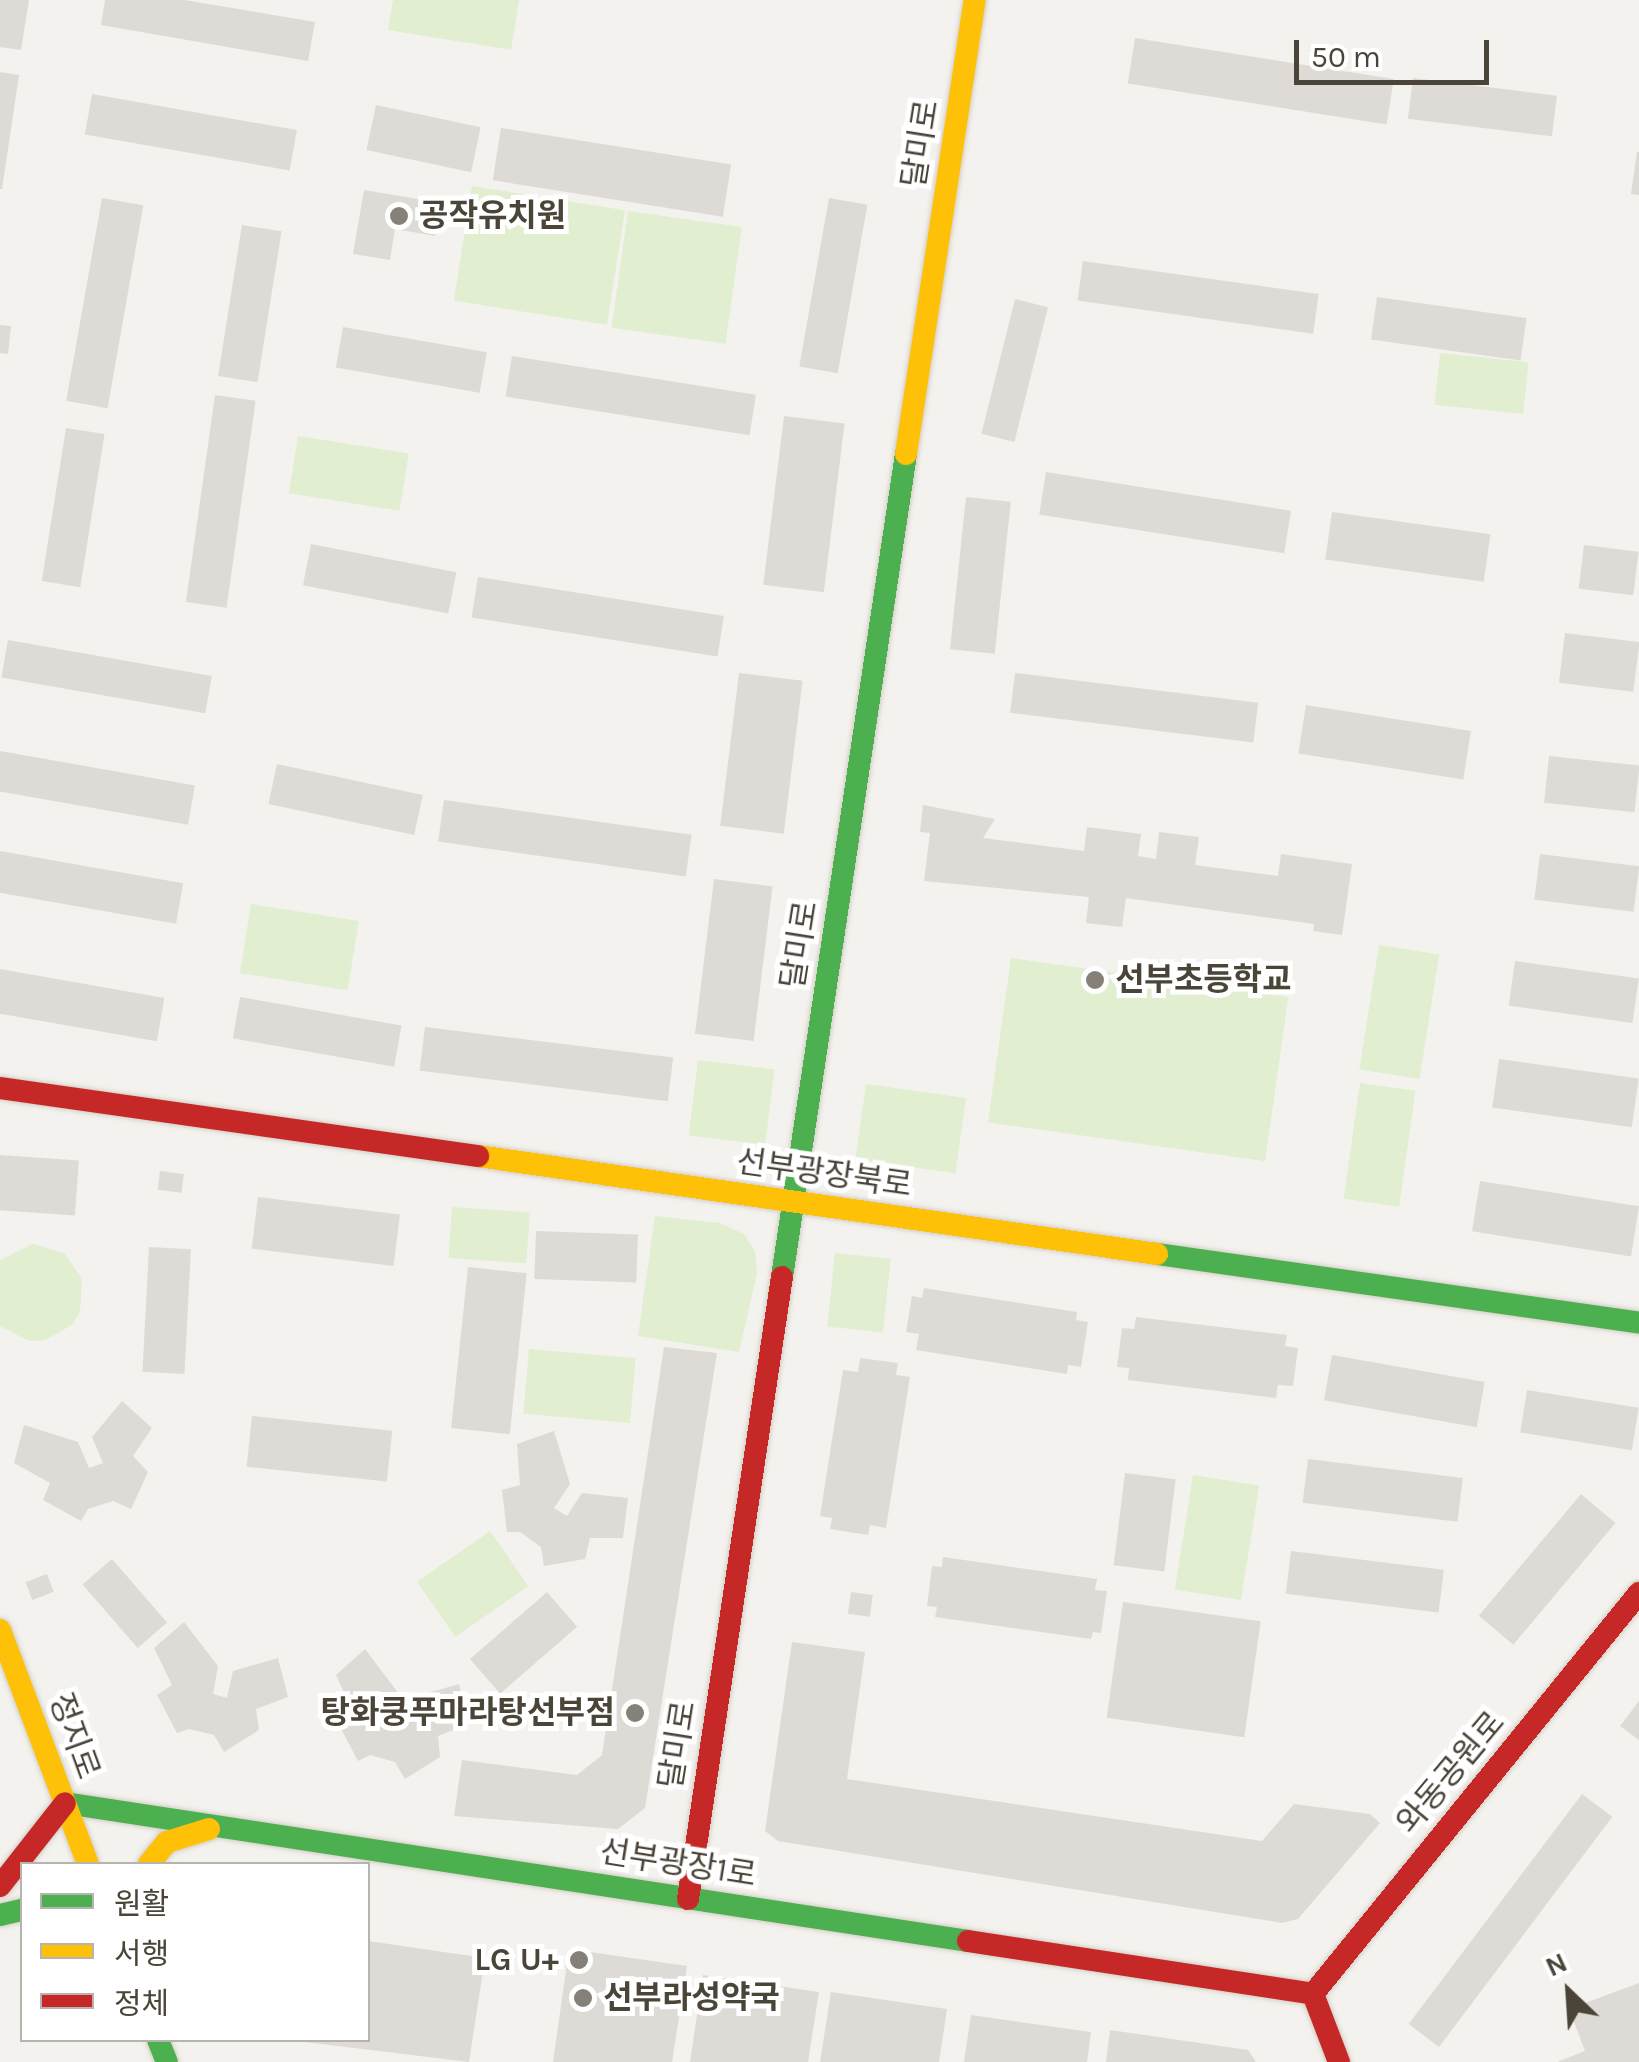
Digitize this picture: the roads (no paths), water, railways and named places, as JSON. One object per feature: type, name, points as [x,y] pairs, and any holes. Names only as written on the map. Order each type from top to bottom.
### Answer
[{"type":"street","name":"달미로","points":[[688,1899],[975,0]]},
{"type":"street","name":"선부광장북로","points":[[0,1088],[1639,1323]]},
{"type":"street","name":"와동공원로","points":[[1312,1994],[1639,1594]]},
{"type":"street","name":"정지로","points":[[0,1630],[87,1862]]},
{"type":"street","name":"선부광장1로","points":[[65,1803],[1312,1994]]},
{"type":"street","points":[[0,1886],[65,1803]]},
{"type":"street","points":[[151,1862],[167,1842],[216,1826]]},
{"type":"street","points":[[1312,1994],[1339,2062]]},
{"type":"place","name":"공작유치원","points":[[399,216]]},
{"type":"place","name":"선부초등학교","points":[[1095,980]]},
{"type":"place","name":"탕화쿵푸마라탕선부점","points":[[635,1713]]},
{"type":"place","name":"LG U+","points":[[579,1960]]},
{"type":"place","name":"선부라성약국","points":[[583,1998]]}]
